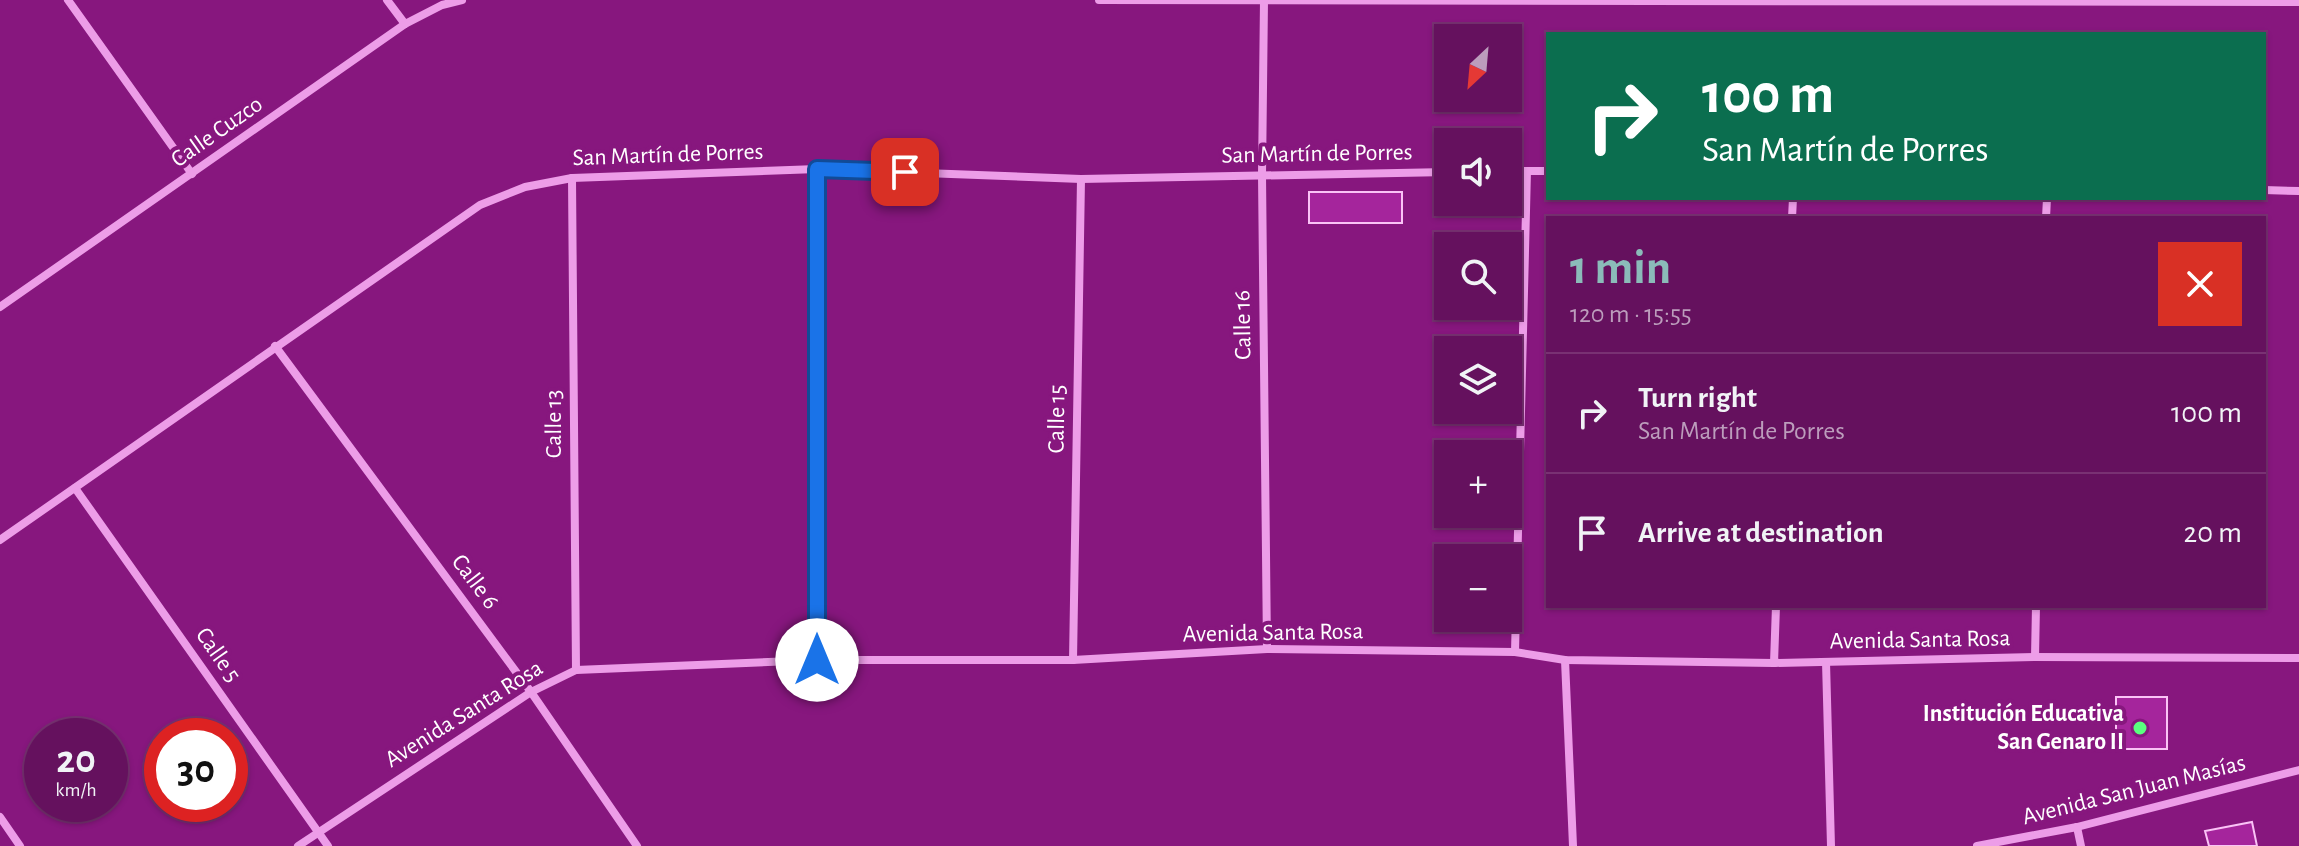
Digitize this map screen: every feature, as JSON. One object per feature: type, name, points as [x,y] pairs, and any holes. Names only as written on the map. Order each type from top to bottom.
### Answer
[{"type":"street","points":[[68,0],[192,174]]},
{"type":"street","points":[[387,0],[405,24]]},
{"type":"street","name":"Calle Cuzco","points":[[0,307],[405,24],[442,5],[462,0]]},
{"type":"street","points":[[1099,0],[2299,2]]},
{"type":"street","name":"Calle 16","points":[[1264,0],[1262,175],[1267,649]]},
{"type":"street","points":[[817,169],[817,660]]},
{"type":"street","name":"San Martín de Porres","points":[[0,540],[480,205],[525,187],[572,178],[817,169],[1081,179],[1434,172]]},
{"type":"street","points":[[1522,171],[1546,171]]},
{"type":"street","points":[[1515,652],[1527,171]]},
{"type":"street","name":"Calle 13","points":[[572,178],[576,670]]},
{"type":"street","name":"Calle 15","points":[[1073,660],[1081,179]]},
{"type":"street","points":[[2266,190],[2299,191]]},
{"type":"street","name":"Calle 6","points":[[275,346],[531,692],[637,846]]},
{"type":"street","name":"Calle 5","points":[[75,488],[328,846]]},
{"type":"street","points":[[1774,663],[1776,608]]},
{"type":"street","points":[[2035,657],[2036,608]]},
{"type":"street","name":"Avenida Santa Rosa","points":[[298,846],[531,692],[576,670],[817,660],[1073,660],[1267,649],[1515,652],[1565,660],[1774,663],[2035,657],[2299,658]]},
{"type":"street","points":[[1565,660],[1573,846]]},
{"type":"street","points":[[1826,662],[1831,846]]},
{"type":"street","name":"Avenida San Juan Masías","points":[[1977,846],[2077,827],[2299,770]]},
{"type":"street","points":[[0,817],[20,846]]},
{"type":"street","points":[[2077,827],[2081,846]]},
{"type":"building","points":[[1309,192],[1402,192],[1402,223],[1309,223]]},
{"type":"building","points":[[2116,697],[2167,697],[2167,749],[2116,749]]},
{"type":"building","points":[[2252,822],[2257,846],[2209,846],[2205,831]]},
{"type":"place","name":"Institución Educativa San Genaro II","points":[[2140,728]]},
{"type":"route","points":[[817,660],[817,169],[905,172]]}]
